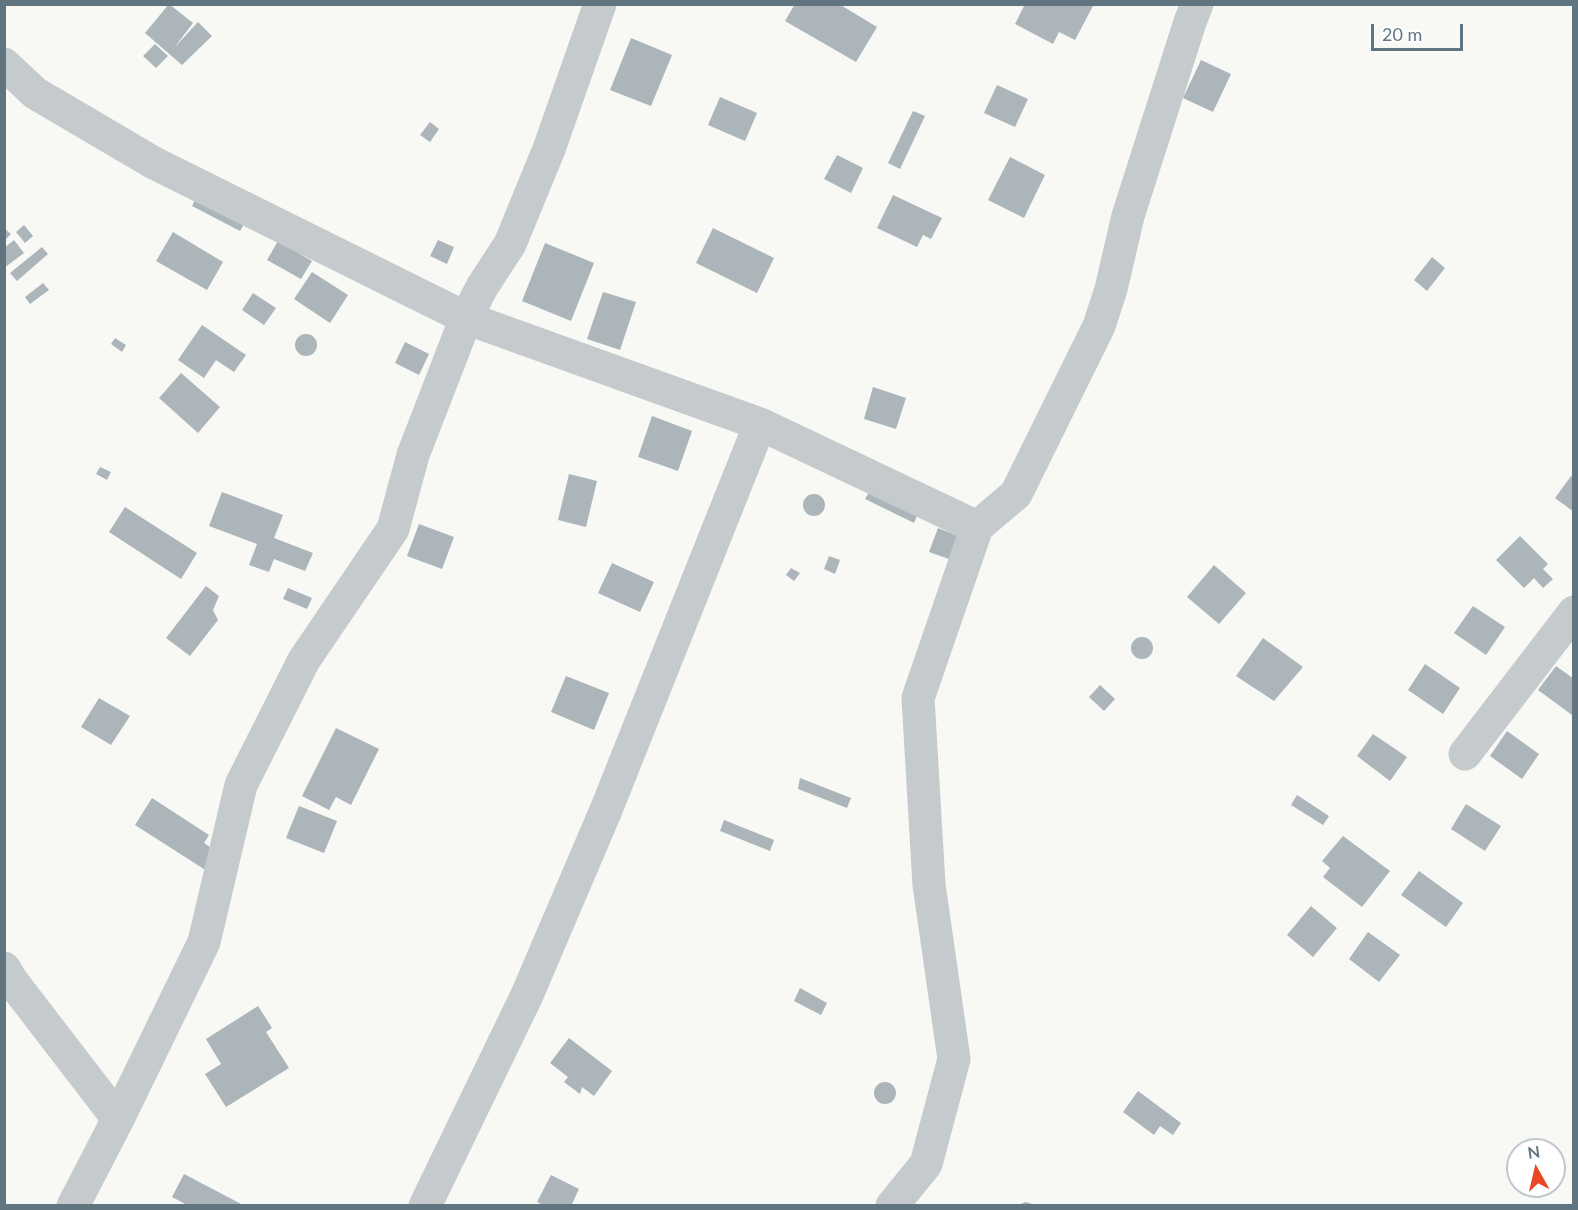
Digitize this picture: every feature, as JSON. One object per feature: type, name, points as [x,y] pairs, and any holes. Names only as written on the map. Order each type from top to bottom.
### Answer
[{"type":"street","points":[[73,1206],[204,942],[241,785],[304,660],[393,529],[413,454],[466,318],[482,287],[510,244],[549,149],[600,4]]},
{"type":"street","points":[[892,1206],[926,1164],[954,1059],[929,885],[918,698],[977,527],[1016,494],[1099,326],[1111,289],[1128,216],[1197,4]]},
{"type":"street","points":[[4,64],[35,93],[154,163],[466,318],[760,424],[977,527]]},
{"type":"street","points":[[425,1206],[527,995],[606,810],[760,424]]},
{"type":"street","points":[[1465,754],[1574,612]]},
{"type":"street","points":[[4,968],[118,1119]]},
{"type":"building","points":[[169,4],[193,23],[174,48],[198,22],[212,36],[182,65],[145,33]]},
{"type":"building","points":[[795,4],[839,4],[877,27],[856,62],[785,21]]},
{"type":"building","points":[[1025,4],[1089,4],[1093,6],[1075,40],[1059,32],[1053,44],[1015,24]]},
{"type":"building","points":[[631,38],[672,55],[651,106],[610,90]]},
{"type":"building","points":[[155,44],[168,56],[156,68],[143,56]]},
{"type":"building","points":[[1201,60],[1231,74],[1213,112],[1183,98]]},
{"type":"building","points":[[997,85],[1028,99],[1015,127],[984,113]]},
{"type":"building","points":[[720,97],[757,113],[745,141],[708,125]]},
{"type":"building","points":[[913,111],[925,116],[900,169],[888,163]]},
{"type":"building","points":[[430,122],[439,129],[430,142],[420,135]]},
{"type":"building","points":[[837,155],[863,168],[851,193],[824,179]]},
{"type":"building","points":[[1010,157],[1045,175],[1024,218],[988,200]]},
{"type":"building","points":[[198,195],[246,221],[240,231],[192,206]]},
{"type":"building","points":[[893,195],[942,218],[931,239],[923,235],[917,247],[877,228]]},
{"type":"building","points":[[24,225],[33,236],[25,243],[16,232]]},
{"type":"building","points":[[4,228],[11,234],[4,241]]},
{"type":"building","points":[[713,228],[774,258],[757,293],[696,263]]},
{"type":"building","points":[[173,232],[223,262],[207,290],[156,261]]},
{"type":"building","points":[[14,240],[24,253],[4,268],[4,248]]},
{"type":"building","points":[[438,240],[454,247],[447,264],[430,256]]},
{"type":"building","points":[[278,241],[312,261],[301,279],[267,260]]},
{"type":"building","points":[[545,243],[594,263],[571,321],[522,301]]},
{"type":"building","points":[[42,247],[48,254],[17,281],[10,273]]},
{"type":"building","points":[[1432,257],[1445,268],[1427,291],[1414,280]]},
{"type":"building","points":[[312,272],[348,295],[330,323],[294,299]]},
{"type":"building","points":[[43,283],[49,290],[30,304],[25,297]]},
{"type":"building","points":[[603,292],[636,302],[620,350],[587,339]]},
{"type":"building","points":[[253,293],[276,308],[264,325],[242,310]]},
{"type":"building","points":[[202,325],[246,355],[234,372],[216,360],[204,378],[178,360]]},
{"type":"building","points":[[306,334],[314,337],[317,345],[314,353],[306,356],[298,353],[295,345],[298,337]]},
{"type":"building","points":[[115,338],[126,345],[122,352],[111,344]]},
{"type":"building","points":[[405,342],[429,354],[419,375],[395,363]]},
{"type":"building","points":[[181,373],[220,407],[198,433],[159,398]]},
{"type":"building","points":[[873,387],[906,398],[896,429],[864,419]]},
{"type":"building","points":[[652,416],[692,431],[678,471],[638,457]]},
{"type":"building","points":[[100,467],[111,472],[107,480],[96,474]]},
{"type":"building","points":[[569,474],[597,481],[586,527],[558,520]]},
{"type":"building","points":[[1571,476],[1574,478],[1574,512],[1555,498]]},
{"type":"building","points":[[871,489],[920,509],[914,523],[865,499]]},
{"type":"building","points":[[222,492],[283,515],[274,538],[313,553],[305,571],[274,559],[269,572],[249,565],[257,544],[209,526]]},
{"type":"building","points":[[814,494],[822,497],[825,505],[822,513],[814,516],[806,513],[803,505],[806,497]]},
{"type":"building","points":[[125,507],[197,553],[181,579],[109,532]]},
{"type":"building","points":[[419,524],[454,537],[442,569],[407,556]]},
{"type":"building","points":[[938,528],[958,536],[949,559],[929,552]]},
{"type":"building","points":[[1520,536],[1548,564],[1543,569],[1553,579],[1543,588],[1534,578],[1524,588],[1496,560]]},
{"type":"building","points":[[829,556],[840,560],[835,574],[824,569]]},
{"type":"building","points":[[612,563],[654,582],[640,612],[598,593]]},
{"type":"building","points":[[1214,565],[1246,593],[1219,624],[1187,597]]},
{"type":"building","points":[[791,568],[800,573],[794,581],[786,575]]},
{"type":"building","points":[[206,586],[219,596],[213,610],[218,620],[190,656],[166,638]]},
{"type":"building","points":[[288,588],[312,598],[307,609],[283,599]]},
{"type":"building","points":[[1473,606],[1505,627],[1486,655],[1454,633]]},
{"type":"building","points":[[1142,637],[1150,640],[1153,648],[1150,656],[1142,659],[1134,656],[1131,648],[1134,640]]},
{"type":"building","points":[[1263,638],[1303,667],[1274,701],[1236,676]]},
{"type":"building","points":[[1425,664],[1460,688],[1443,714],[1408,690]]},
{"type":"building","points":[[1556,666],[1574,679],[1574,713],[1572,715],[1538,690]]},
{"type":"building","points":[[566,676],[609,693],[594,730],[551,712]]},
{"type":"building","points":[[1100,685],[1115,699],[1104,711],[1089,697]]},
{"type":"building","points":[[99,698],[130,716],[111,745],[81,727]]},
{"type":"building","points":[[336,728],[379,749],[351,805],[336,797],[329,810],[302,796]]},
{"type":"building","points":[[1507,731],[1539,754],[1522,779],[1490,756]]},
{"type":"building","points":[[1373,734],[1407,757],[1390,781],[1357,756]]},
{"type":"building","points":[[800,778],[851,798],[847,808],[798,789]]},
{"type":"building","points":[[1297,795],[1329,816],[1323,825],[1291,805]]},
{"type":"building","points":[[152,798],[209,835],[204,843],[219,853],[207,871],[135,825]]},
{"type":"building","points":[[1466,804],[1501,826],[1485,851],[1451,829]]},
{"type":"building","points":[[299,806],[337,821],[324,853],[286,838]]},
{"type":"building","points":[[724,820],[774,840],[770,851],[720,831]]},
{"type":"building","points":[[1343,836],[1390,871],[1362,907],[1323,877],[1330,868],[1322,861]]},
{"type":"building","points":[[1419,871],[1463,903],[1446,927],[1401,895]]},
{"type":"building","points":[[1311,906],[1337,928],[1313,957],[1287,935]]},
{"type":"building","points":[[1368,932],[1400,955],[1379,982],[1349,959]]},
{"type":"building","points":[[800,988],[827,1003],[821,1015],[794,1001]]},
{"type":"building","points":[[258,1006],[272,1028],[266,1032],[289,1068],[226,1107],[205,1074],[221,1064],[206,1039]]},
{"type":"building","points":[[569,1038],[612,1071],[594,1096],[582,1087],[580,1094],[564,1082],[568,1077],[550,1063]]},
{"type":"building","points":[[885,1082],[893,1085],[896,1093],[893,1101],[885,1104],[877,1101],[874,1093],[877,1085]]},
{"type":"building","points":[[1138,1091],[1181,1123],[1173,1135],[1160,1126],[1154,1135],[1123,1112]]},
{"type":"building","points":[[184,1174],[245,1206],[189,1206],[172,1197]]},
{"type":"building","points":[[551,1175],[579,1189],[571,1206],[545,1206],[537,1202]]},
{"type":"building","points":[[1025,1202],[1030,1203],[1034,1206],[1017,1206]]}]
